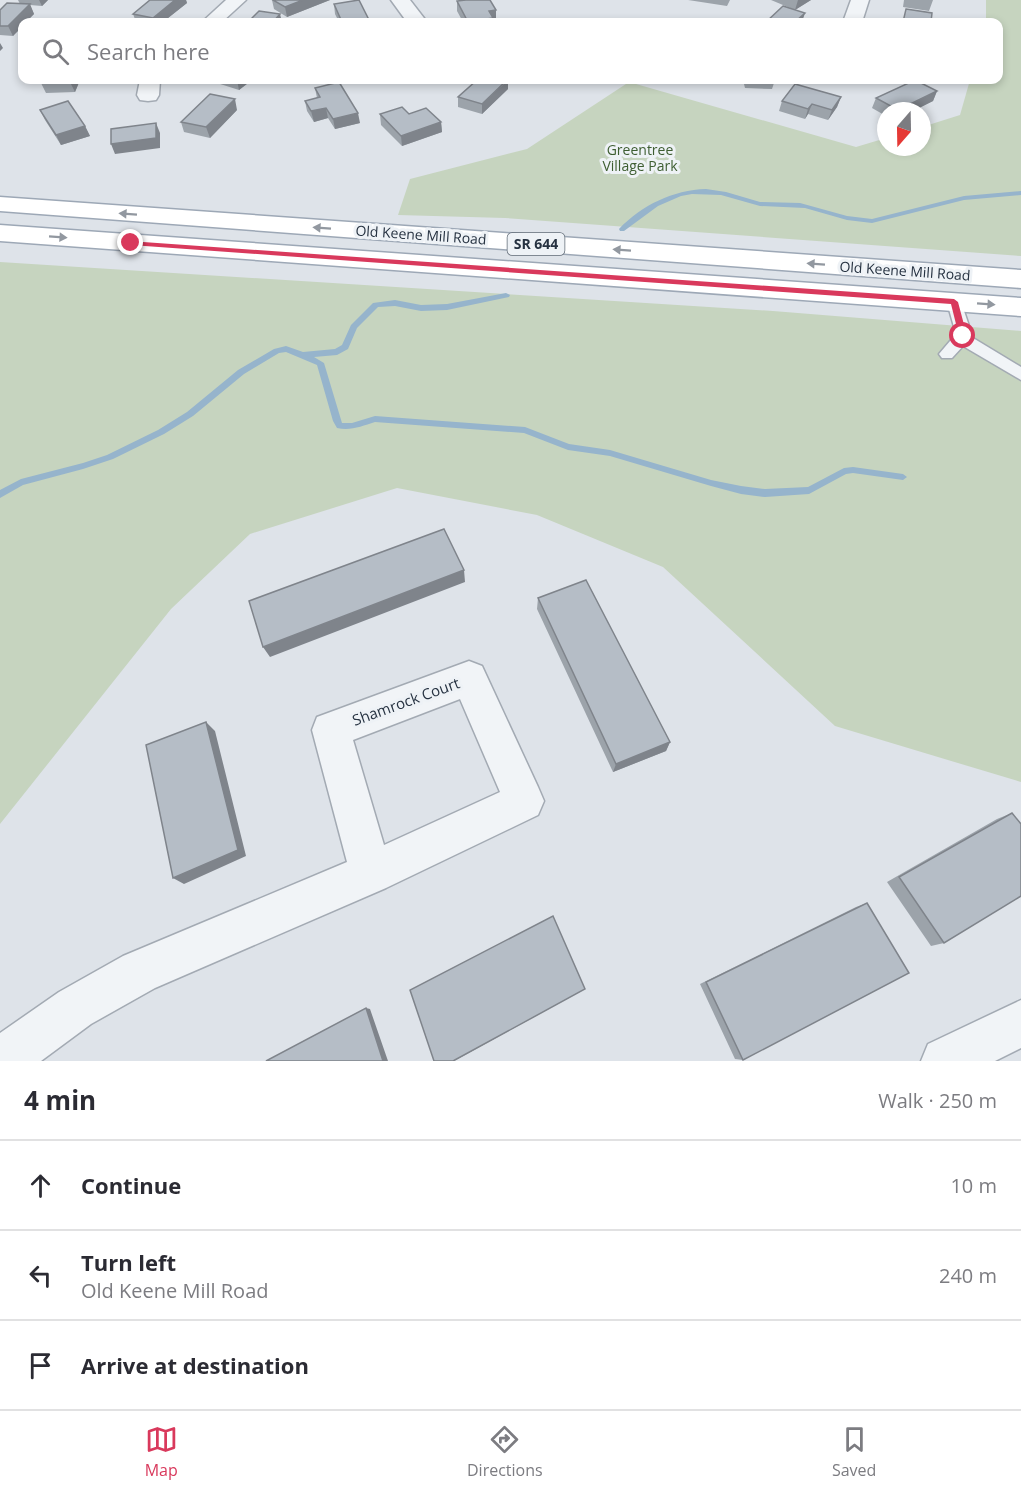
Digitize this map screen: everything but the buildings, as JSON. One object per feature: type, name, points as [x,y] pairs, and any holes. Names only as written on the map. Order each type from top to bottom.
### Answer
[{"type":"main road","name":"Old Keene Mill Road","points":[[0,204],[1021,279]]},
{"type":"main road","name":"Old Keene Mill Road","points":[[0,233],[1021,307]]},
{"type":"street","points":[[216,18],[237,0]]},
{"type":"street","points":[[400,0],[414,18]]},
{"type":"street","points":[[854,18],[860,0]]},
{"type":"street","name":"Shamrock Court","points":[[1,1061],[75,1008],[140,972],[370,873],[524,801],[470,678],[331,730],[370,873]]},
{"type":"street","points":[[945,1061],[1021,1023]]},
{"type":"lane","points":[[954,302],[963,336],[970,344],[1021,374]]},
{"type":"lane","points":[[947,354],[963,336]]},
{"type":"green space","name":"Greentree Village Park","points":[[986,0],[1021,0],[1021,256],[505,218],[398,215],[410,179],[527,149],[626,84],[636,84],[856,147],[877,141],[877,156],[931,156],[931,124],[960,115],[969,84],[1003,84],[1003,18],[986,18]]},
{"type":"green space","points":[[0,262],[773,311],[1021,331],[1021,782],[835,726],[663,567],[537,515],[397,488],[250,534],[171,609],[0,824]]},
{"type":"waterway","points":[[622,229],[644,211],[667,198],[692,192],[721,193],[760,204],[806,206],[863,221],[872,221],[964,198],[1021,193]]},
{"type":"waterway","points":[[303,355],[337,352],[345,347],[354,327],[376,305],[395,303],[421,308],[447,307],[506,295]]},
{"type":"waterway","points":[[0,494],[21,482],[110,457],[161,432],[190,414],[241,372],[277,351],[286,349],[303,355]]},
{"type":"waterway","points":[[303,355],[320,363],[340,426],[352,426],[375,419],[525,430],[568,447],[610,453],[711,483],[765,493],[809,490],[844,471],[853,470],[903,477]]},
{"type":"route","points":[[131,243],[954,302],[963,336]]}]
